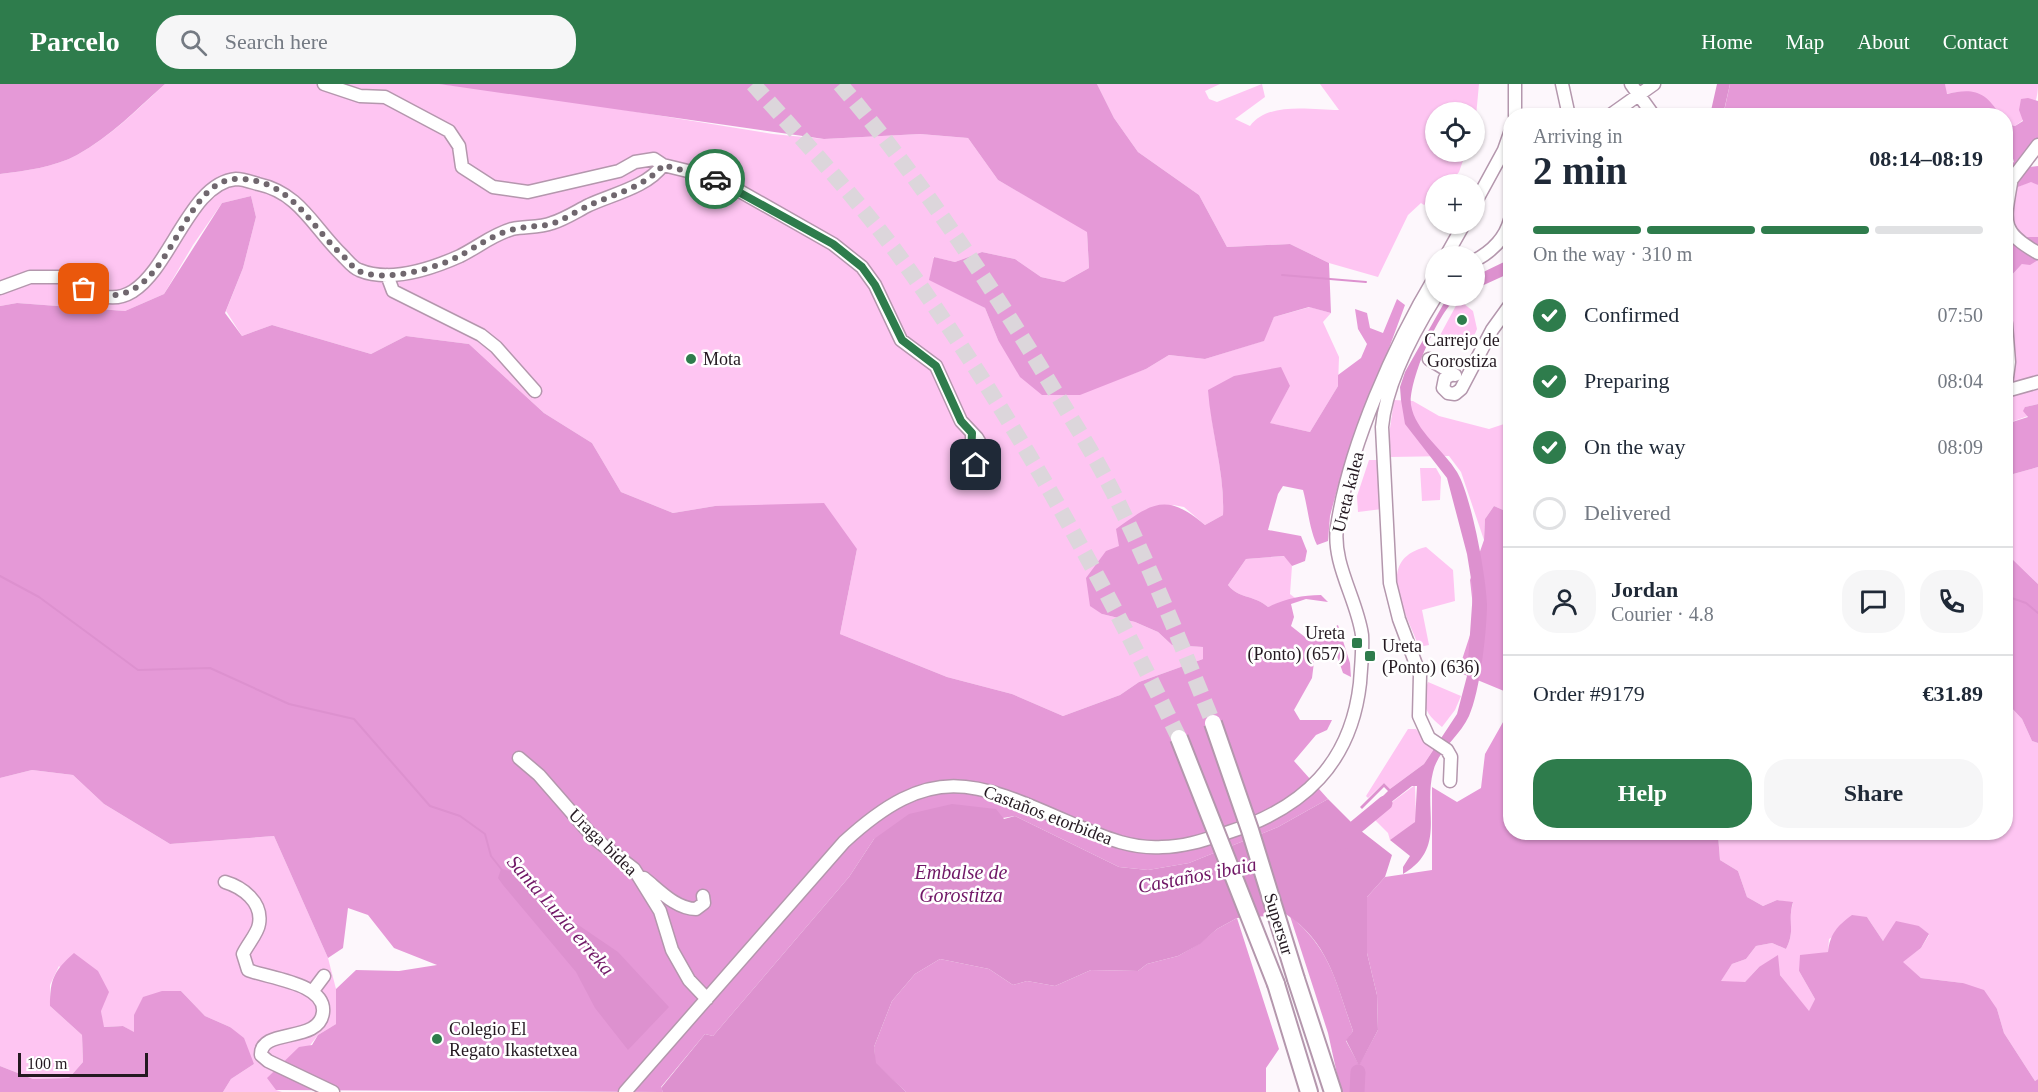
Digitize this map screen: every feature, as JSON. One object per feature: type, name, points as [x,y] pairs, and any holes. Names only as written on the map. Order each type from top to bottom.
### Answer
[{"type":"highway","name":"Supersur","points":[[1213,723],[1333,1092]]},
{"type":"highway","name":"Supersur","points":[[1179,738],[1276,984],[1309,1092]]},
{"type":"street","points":[[324,84],[360,96],[385,98],[449,131],[459,146],[462,167],[493,187],[528,192],[619,171],[635,162],[654,159],[663,165],[700,174],[729,185],[833,244],[862,267],[875,285],[902,340],[936,366],[961,421],[972,433]]},
{"type":"street","points":[[1515,84],[1515,108]]},
{"type":"street","points":[[1562,84],[1567,108]]},
{"type":"street","points":[[1631,84],[1648,108]]},
{"type":"street","points":[[1621,108],[1654,84]]},
{"type":"street","points":[[2013,179],[2038,145]]},
{"type":"street","points":[[1485,183],[1503,148]]},
{"type":"street","points":[[0,288],[30,277],[70,277],[84,289],[101,297],[121,296],[136,288],[160,264],[210,189],[223,182],[238,179],[273,187],[289,195],[357,270],[387,275],[409,273],[442,263],[462,255],[486,239],[512,229],[554,223],[637,185],[656,174],[663,165]]},
{"type":"street","points":[[1485,254],[1492,250],[1503,236]]},
{"type":"street","points":[[2013,237],[2038,253]]},
{"type":"street","points":[[387,275],[393,291],[458,322],[489,341],[535,391]]},
{"type":"street","name":"Ureta kalea","points":[[1317,783],[1333,763],[1346,741],[1356,711],[1361,673],[1360,627],[1336,546],[1345,495],[1363,434],[1406,325],[1425,293]]},
{"type":"street","name":"Ureta kalea","points":[[1430,306],[1417,326],[1386,403],[1382,427],[1390,583],[1399,619],[1420,675],[1419,716],[1429,738],[1448,750],[1452,764],[1450,781]]},
{"type":"street","points":[[1429,359],[1451,375],[1443,381],[1445,391],[1455,394],[1462,386],[1492,330],[1503,315]]},
{"type":"street","points":[[2013,389],[2038,382]]},
{"type":"street","name":"Uraga bidea","points":[[519,758],[538,775],[594,838],[634,869],[660,911],[672,950],[689,980],[707,999]]},
{"type":"street","name":"Castaños etorbidea","points":[[625,1092],[844,842],[889,804],[916,793],[951,786],[994,791],[1118,843],[1164,848],[1194,843],[1239,829],[1281,810],[1317,783]]},
{"type":"street","points":[[634,869],[681,906],[696,909],[704,903],[703,896]]},
{"type":"street","points":[[225,882],[247,891],[257,909],[259,924],[243,954],[248,970],[306,986],[324,1009],[321,1020],[309,1030],[266,1042],[261,1048],[261,1055],[268,1061],[333,1092]]},
{"type":"street","points":[[312,992],[324,976]]},
{"type":"shaded area","points":[[0,84],[165,84],[112,131],[77,155],[30,170],[0,174]]},
{"type":"shaded area","points":[[165,84],[440,84],[551,98],[773,134],[824,139],[920,134],[968,138],[998,180],[1087,231],[1089,268],[1064,282],[1041,277],[1015,259],[982,252],[955,262],[933,257],[962,296],[985,308],[998,340],[1113,381],[1146,369],[1169,355],[1205,359],[1263,341],[1274,317],[1310,307],[1331,313],[1323,322],[1339,357],[1338,386],[1310,432],[1269,423],[1290,386],[1209,390],[1222,484],[1223,515],[1205,525],[1184,507],[1173,505],[1120,547],[1102,614],[1135,622],[1158,632],[1172,645],[1203,647],[1203,659],[1139,682],[1120,695],[1063,716],[1012,694],[947,677],[840,634],[857,549],[715,506],[673,513],[621,492],[592,443],[544,413],[469,344],[406,336],[371,354],[272,325],[242,336],[226,311],[243,268],[256,217],[251,196],[222,203],[193,245],[164,294],[125,311],[17,303],[0,306],[0,174],[30,170],[77,155],[112,131]]},
{"type":"shaded area","points":[[439,84],[1097,84],[1114,118],[1138,152],[1199,195],[1227,247],[1290,244],[1329,263],[1331,313],[1309,307],[1274,317],[1264,341],[1205,359],[1169,355],[1146,369],[1080,395],[1042,395],[1020,377],[998,340],[985,308],[929,280],[934,257],[955,262],[982,252],[1015,259],[1041,277],[1064,282],[1089,268],[1087,232],[998,180],[968,138],[920,134],[824,139]]},
{"type":"shaded area","points":[[1097,84],[1220,84],[1205,91],[1209,99],[1217,102],[1262,84],[1265,97],[1235,119],[1250,126],[1258,118],[1279,110],[1304,108],[1339,110],[1320,84],[1479,84],[1477,102],[1425,102],[1425,162],[1462,162],[1457,174],[1425,174],[1425,204],[1421,203],[1408,215],[1378,277],[1329,263],[1290,244],[1227,247],[1199,195],[1138,152],[1114,118]]},
{"type":"shaded area","points":[[1730,84],[1945,84],[1947,94],[1964,91],[1978,93],[1995,108],[1725,108]]},
{"type":"shaded area","points":[[1945,84],[2038,84],[2033,108],[2015,126],[2013,126],[2013,108],[1995,108],[1977,94],[1963,92],[1946,94]]},
{"type":"shaded area","points":[[2028,98],[2038,101],[2038,155],[2029,167],[2038,166],[2038,185],[2031,182],[2013,191],[2013,126],[2023,121],[2019,110],[2021,99]]},
{"type":"shaded area","points":[[2031,181],[2038,185],[2038,237],[2018,237],[2013,220],[2013,191]]},
{"type":"shaded area","points":[[251,196],[256,217],[243,268],[225,313],[242,336],[272,325],[371,354],[406,336],[469,344],[544,413],[592,443],[621,492],[673,513],[715,506],[824,503],[857,549],[840,634],[947,677],[1012,694],[1063,716],[1120,695],[1139,682],[1203,659],[1203,647],[1172,645],[1158,632],[1135,622],[1102,614],[1090,606],[1086,578],[1106,551],[1119,546],[1116,529],[1150,507],[1170,505],[1180,508],[1205,525],[1223,515],[1222,484],[1208,390],[1234,376],[1281,367],[1290,386],[1270,423],[1310,432],[1338,386],[1338,375],[1361,358],[1367,344],[1358,329],[1355,309],[1367,313],[1370,328],[1383,333],[1397,299],[1405,305],[1338,486],[1330,516],[1328,541],[1317,545],[1310,525],[1303,490],[1283,486],[1278,494],[1268,530],[1301,536],[1307,551],[1305,561],[1292,566],[1284,556],[1246,559],[1228,585],[1237,593],[1258,600],[1268,607],[1307,596],[1321,595],[1328,602],[1306,599],[1291,604],[1294,617],[1291,626],[1310,641],[1338,625],[1350,663],[1351,677],[1343,673],[1337,656],[1330,646],[1315,654],[1312,678],[1294,710],[1300,720],[1332,720],[1327,730],[1316,735],[1294,761],[1328,799],[1278,827],[1189,863],[1148,870],[1119,867],[1015,816],[874,839],[849,877],[713,1036],[705,1034],[661,1087],[663,1092],[276,1090],[267,1078],[299,1047],[312,1045],[318,1035],[336,1024],[336,989],[356,970],[399,971],[437,965],[394,948],[368,915],[348,908],[343,948],[328,958],[274,836],[170,844],[104,804],[73,775],[32,770],[0,778],[0,306],[17,303],[125,311],[164,294],[222,203]]},
{"type":"shaded area","points":[[2013,233],[2018,237],[2038,237],[2038,260],[2030,265],[2022,264],[2013,274]]},
{"type":"shaded area","points":[[2038,260],[2038,404],[2025,407],[2028,416],[2013,421],[2013,274],[2022,264]]},
{"type":"shaded area","name":"Carrejo de Gorostiza","points":[[1456,306],[1467,306],[1473,311],[1477,329],[1470,340],[1466,343],[1455,344],[1438,339]]},
{"type":"shaded area","points":[[1394,400],[1413,401],[1439,416],[1489,429],[1503,424],[1503,510],[1494,506],[1485,519],[1484,540],[1461,472],[1449,456],[1391,457],[1389,435]]},
{"type":"shaded area","points":[[2038,404],[2038,467],[2013,474],[2013,422],[2028,417],[2023,411],[2025,407]]},
{"type":"shaded area","points":[[1369,460],[1380,460],[1382,509],[1358,512],[1357,496]]},
{"type":"shaded area","points":[[2038,467],[2038,584],[2013,560],[2013,474]]},
{"type":"shaded area","points":[[1420,468],[1436,468],[1441,477],[1440,500],[1422,501]]},
{"type":"shaded area","points":[[1494,506],[1503,510],[1503,691],[1458,672],[1471,632],[1473,607],[1470,580],[1484,540],[1485,519]]},
{"type":"shaded area","points":[[1426,547],[1453,570],[1455,601],[1422,610],[1429,645],[1419,647],[1402,603],[1397,575],[1401,563],[1410,554]]},
{"type":"shaded area","points":[[1285,556],[1292,566],[1290,594],[1295,598],[1268,607],[1258,600],[1237,593],[1228,585],[1246,559]]},
{"type":"shaded area","points":[[2013,560],[2038,584],[2038,743],[2032,741],[2022,719],[2013,709]]},
{"type":"shaded area","points":[[1428,682],[1461,696],[1455,710],[1442,727],[1428,713],[1424,702]]},
{"type":"shaded area","points":[[2013,709],[2022,719],[2032,741],[2038,743],[2038,1079],[2035,1081],[2004,1033],[1997,1009],[1963,983],[1921,978],[1902,962],[1921,948],[1929,935],[1919,926],[1890,933],[1883,941],[1867,917],[1829,939],[1828,952],[1812,956],[1799,971],[1815,999],[1809,1012],[1780,975],[1759,967],[1745,982],[1720,982],[1732,964],[1746,959],[1756,946],[1772,943],[1786,949],[1791,931],[1793,903],[1777,900],[1763,906],[1747,897],[1738,871],[1720,860],[1718,840],[2013,840]]},
{"type":"shaded area","points":[[1503,722],[1503,840],[1718,840],[1720,860],[1738,871],[1747,897],[1763,906],[1777,900],[1793,902],[1791,931],[1786,949],[1772,943],[1756,946],[1746,959],[1732,964],[1721,981],[1745,982],[1759,967],[1778,955],[1780,975],[1809,1011],[1815,999],[1799,971],[1800,955],[1828,952],[1830,940],[1835,931],[1852,915],[1867,917],[1883,941],[1896,921],[1919,926],[1929,934],[1921,948],[1903,962],[1921,978],[1963,983],[1984,990],[1997,1009],[2004,1033],[2035,1081],[2038,1079],[2038,1092],[1341,1092],[1328,1033],[1290,916],[1315,942],[1331,969],[1353,1031],[1346,1041],[1359,1065],[1378,1030],[1377,995],[1367,953],[1367,897],[1385,877],[1432,870],[1432,787],[1457,802],[1481,788],[1485,754]]},
{"type":"shaded area","points":[[1408,729],[1416,729],[1426,742],[1435,747],[1424,764],[1390,789],[1384,783],[1368,798],[1366,796]]},
{"type":"shaded area","points":[[32,770],[73,775],[104,804],[170,844],[274,836],[328,958],[336,989],[336,1024],[318,1035],[276,1090],[282,1092],[223,1092],[231,1079],[254,1064],[230,1027],[205,1016],[181,991],[135,1033],[123,1026],[103,1027],[101,1011],[59,966],[50,985],[50,1006],[82,1035],[83,1062],[69,1078],[33,1079],[0,1066],[0,778]]},
{"type":"shaded area","points":[[1415,785],[1416,819],[1414,824],[1390,840],[1388,833],[1372,817]]},
{"type":"shaded area","points":[[1237,918],[1279,1049],[1266,1068],[1266,1092],[906,1092],[875,1063],[874,1047],[892,1001],[915,974],[940,959],[989,969],[1013,985],[1027,981],[1055,986],[1091,970],[1138,971],[1147,964],[1178,956]]},
{"type":"shaded area","points":[[74,953],[98,971],[109,992],[101,1011],[104,1027],[123,1026],[134,1032],[134,1015],[143,997],[162,991],[181,991],[205,1016],[230,1027],[244,1038],[254,1064],[231,1079],[223,1092],[0,1092],[0,1066],[33,1079],[69,1078],[83,1062],[82,1035],[50,1006],[54,976]]},
{"type":"water","points":[[1717,84],[1730,84],[1725,108],[1712,108]]},
{"type":"water","points":[[1503,262],[1503,276],[1485,284],[1485,271]]},
{"type":"water","points":[[1442,306],[1450,306],[1435,329],[1420,363],[1411,394],[1411,405],[1418,423],[1457,472],[1462,483],[1477,536],[1487,604],[1480,677],[1473,705],[1465,723],[1439,757],[1433,772],[1431,828],[1425,853],[1417,864],[1403,874],[1403,867],[1410,856],[1390,840],[1415,822],[1417,786],[1412,786],[1372,817],[1367,812],[1388,791],[1384,787],[1362,809],[1360,807],[1384,783],[1390,789],[1424,764],[1457,714],[1467,676],[1473,591],[1467,554],[1447,478],[1405,424],[1400,387],[1405,372]]},
{"type":"water","name":"Embalse de Gorostitza","points":[[1328,799],[1356,827],[1392,855],[1385,877],[1367,897],[1367,953],[1377,995],[1378,1030],[1359,1066],[1346,1040],[1353,1031],[1327,961],[1308,932],[1277,909],[1268,916],[1237,918],[1217,929],[1200,944],[1178,956],[1147,964],[1138,971],[1091,970],[1055,986],[1027,981],[1013,985],[989,969],[940,959],[915,974],[892,1001],[874,1047],[876,1063],[906,1092],[663,1092],[661,1088],[705,1034],[713,1036],[849,877],[874,839],[909,814],[952,804],[996,809],[1004,819],[1015,816],[1119,867],[1148,870],[1189,863],[1278,827]]},
{"type":"water","points":[[501,869],[528,874],[571,920],[618,952],[669,1007],[628,1050],[595,1008],[576,972],[498,878]]},
{"type":"waterway","points":[[1282,275],[1366,282]]},
{"type":"waterway","name":"Santa Luzia erreka","points":[[0,576],[39,597],[138,670],[210,668],[289,704],[354,719],[430,806],[460,816],[485,834],[491,856],[502,870]]},
{"type":"waterway","points":[[2013,598],[2026,603],[2038,613]]},
{"type":"waterway","points":[[1343,842],[1356,827],[1385,803]]},
{"type":"waterway","points":[[1357,1092],[1358,1072]]},
{"type":"tunnel","points":[[753,84],[863,209],[897,253],[976,369],[1083,550],[1179,738]]},
{"type":"tunnel","points":[[840,84],[920,185],[969,256],[1087,445],[1114,494],[1141,551],[1213,723]]},
{"type":"way so far","points":[[84,289],[101,297],[121,296],[136,288],[160,264],[210,189],[223,182],[238,179],[273,187],[289,195],[357,270],[387,275],[409,273],[442,263],[462,255],[486,239],[512,229],[554,223],[637,185],[656,174],[663,165],[715,179]]},
{"type":"place","name":"Carrejo de Gorostiza","points":[[1462,320]]},
{"type":"place","name":"Mota","points":[[691,359]]},
{"type":"place","name":"Ureta (Ponto) (657)","points":[[1357,643]]},
{"type":"place","name":"Ureta (Ponto) (636)","points":[[1370,656]]},
{"type":"place","name":"Colegio El Regato Ikastetxea","points":[[437,1039]]},
{"type":"route","points":[[715,179],[833,244],[862,267],[875,285],[902,340],[936,366],[961,421],[972,433],[971,456],[972,463],[976,465]]},
{"type":"water label","name":"Castaños ibaia","points":[[1197,875]]}]
